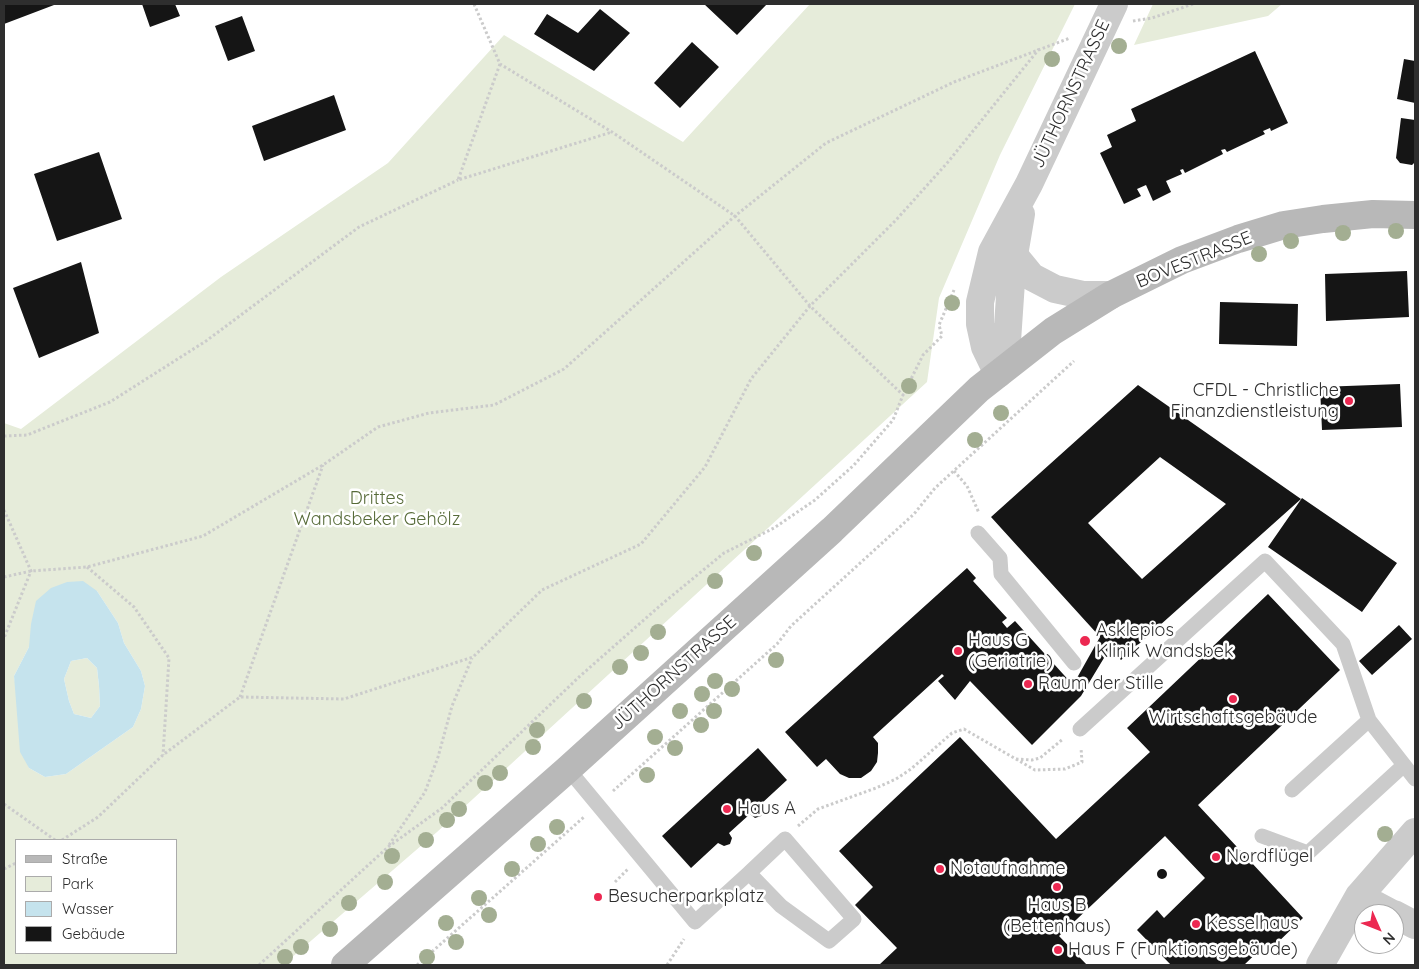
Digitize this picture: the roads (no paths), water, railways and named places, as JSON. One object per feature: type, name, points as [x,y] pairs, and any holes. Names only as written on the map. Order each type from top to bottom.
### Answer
[{"type":"main road","name":"BOVESTRASSE","points":[[998,374],[1059,328],[1111,295],[1182,260],[1284,225],[1373,214],[1415,215]]},
{"type":"main road","name":"JÜTHORNSTRASSE","points":[[345,965],[568,769],[832,530],[926,438],[998,374]]},
{"type":"street","name":"JÜTHORNSTRASSE","points":[[998,374],[991,362],[982,334],[980,302],[992,252],[1029,184],[1109,15]]},
{"type":"street","name":"JÜTHORNSTRASSE","points":[[998,374],[1007,341],[1014,255],[1029,184]]},
{"type":"street","points":[[1014,255],[1032,277],[1055,289],[1083,294],[1111,295]]},
{"type":"street","points":[[1320,965],[1359,896],[1415,832]]},
{"type":"street","points":[[1359,896],[1375,904]]},
{"type":"lane","points":[[978,532],[1000,558],[1001,574],[1074,663]]},
{"type":"lane","points":[[1080,729],[1265,561],[1343,644],[1369,720],[1415,779]]},
{"type":"lane","points":[[1292,790],[1369,720]]},
{"type":"lane","points":[[1262,836],[1308,853],[1404,765]]},
{"type":"lane","points":[[568,769],[695,922],[785,839],[854,919],[829,941],[781,906],[749,873]]},
{"type":"water","points":[[83,581],[97,591],[118,623],[124,643],[141,671],[145,686],[141,709],[133,727],[66,774],[45,777],[29,768],[20,752],[14,676],[29,647],[36,601],[51,588],[67,582]],"holes":[[[87,658],[97,668],[100,706],[91,718],[74,714],[64,679],[71,661]]]},
{"type":"place","name":"CFDL - Christliche Finanzdienstleistung","points":[[1349,401]]},
{"type":"place","name":"Asklepios Klinik Wandsbek","points":[[1085,641]]},
{"type":"place","name":"Haus G (Geriatrie)","points":[[958,651]]},
{"type":"place","name":"Raum der Stille","points":[[1028,684]]},
{"type":"place","name":"Wirtschaftsgebäude","points":[[1233,699]]},
{"type":"place","name":"Haus A","points":[[727,809]]},
{"type":"place","name":"Nordflügel","points":[[1216,857]]},
{"type":"place","name":"Notaufnahme","points":[[940,869]]},
{"type":"place","name":"Haus B (Bettenhaus)","points":[[1057,887]]},
{"type":"place","name":"Besucherparkplatz","points":[[598,897]]},
{"type":"place","name":"Kesselhaus","points":[[1196,924]]},
{"type":"place","name":"Haus F (Funktionsgebäude)","points":[[1058,950]]},
{"type":"park label","name":"Drittes Wandsbeker Gehölz","points":[[377,509]]}]
